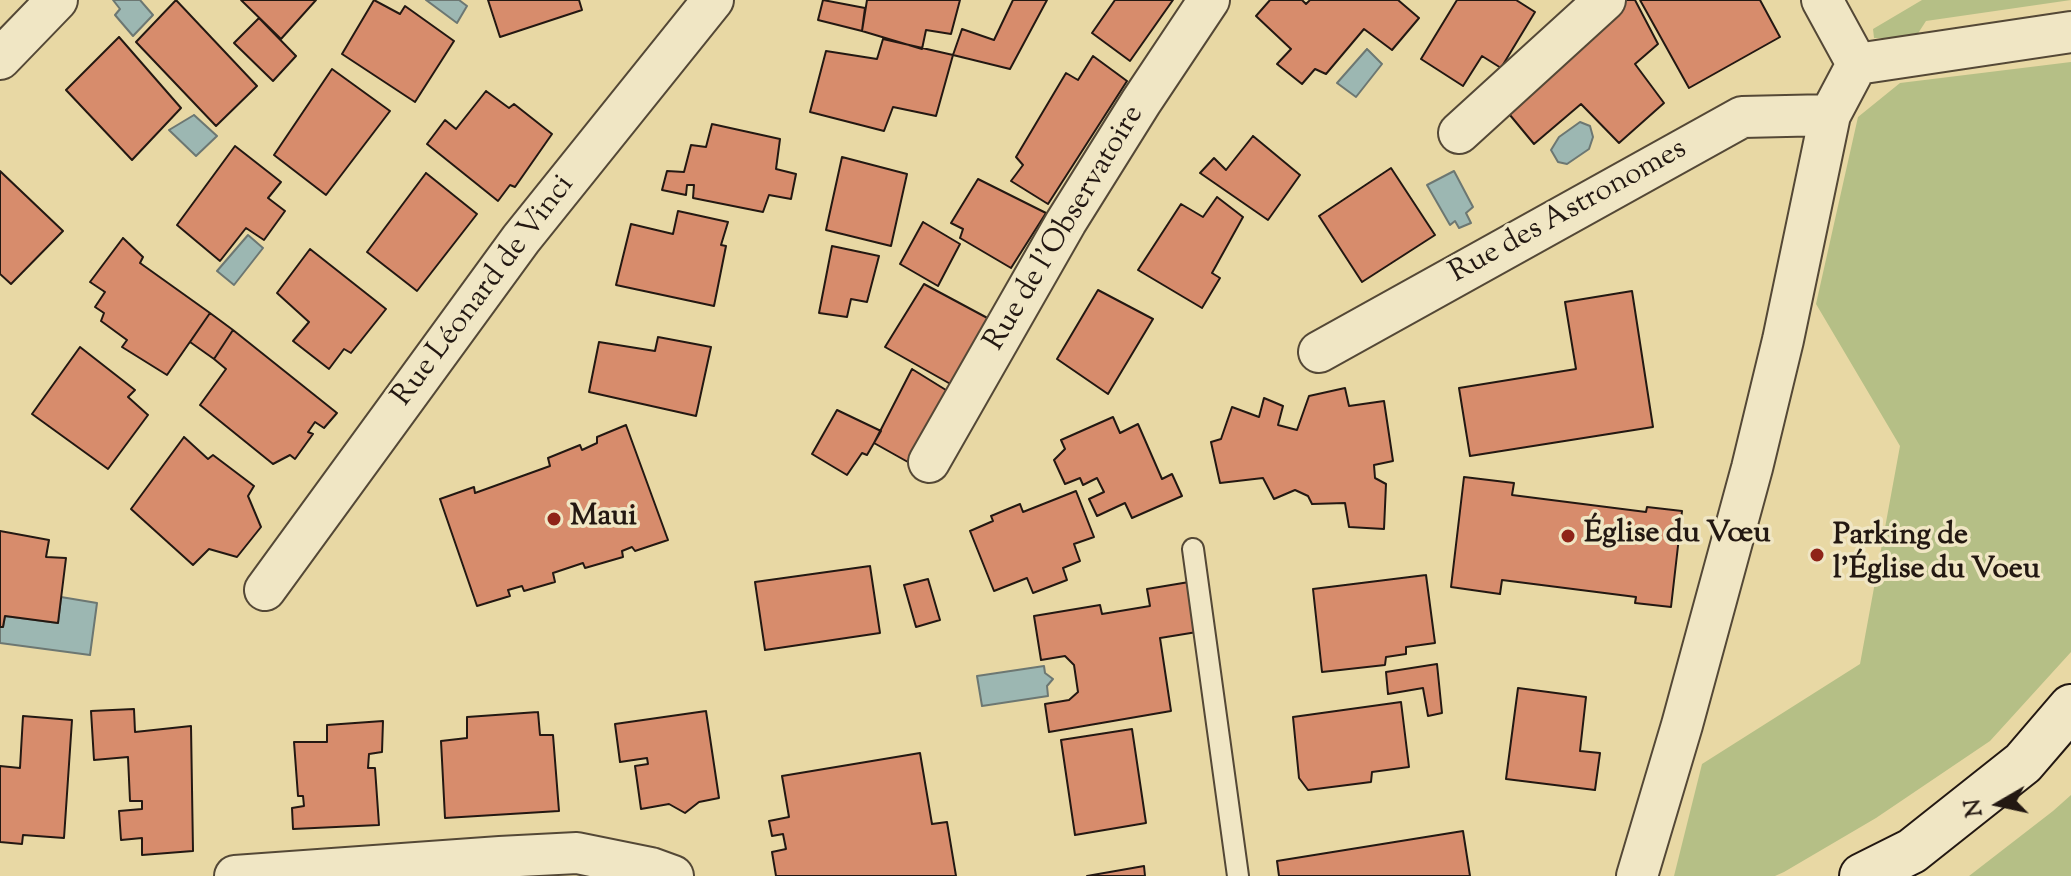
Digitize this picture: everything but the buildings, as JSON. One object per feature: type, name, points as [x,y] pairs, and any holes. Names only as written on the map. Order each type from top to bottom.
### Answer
[{"type":"street","points":[[0,59],[57,0]]},
{"type":"street","name":"Rue Léonard de Vinci","points":[[265,590],[521,239],[713,0]]},
{"type":"street","name":"Rue de l'Observatoire","points":[[929,462],[1066,222],[1209,0]]},
{"type":"street","points":[[1459,133],[1605,0]]},
{"type":"street","points":[[1822,0],[1857,64]]},
{"type":"street","points":[[1857,64],[2071,32]]},
{"type":"street","points":[[1637,876],[1752,468],[1783,340],[1830,115],[1857,64]]},
{"type":"street","name":"Rue des Astronomes","points":[[1319,352],[1742,117],[1830,115]]},
{"type":"street","points":[[1862,876],[1912,851],[2023,763],[2071,707]]},
{"type":"street","points":[[235,876],[577,853],[651,868],[673,876]]},
{"type":"lane","points":[[1193,549],[1238,876]]},
{"type":"green space","points":[[1922,0],[2071,0],[1926,21],[1915,38],[1874,38],[1873,29]]},
{"type":"green space","points":[[2071,62],[2071,652],[1990,741],[1876,818],[1784,872],[1775,876],[1674,876],[1702,764],[1860,664],[1900,446],[1816,304],[1858,117],[1900,83]]},
{"type":"green space","points":[[2071,795],[2071,876],[1969,876],[2053,811]]},
{"type":"water","points":[[113,0],[140,0],[153,15],[133,36],[115,15],[120,9]]},
{"type":"water","points":[[426,0],[459,0],[467,6],[457,23]]},
{"type":"water","points":[[1367,49],[1382,64],[1356,97],[1337,83]]},
{"type":"water","points":[[194,115],[217,136],[196,156],[169,130]]},
{"type":"water","points":[[1580,122],[1590,126],[1593,137],[1589,149],[1567,164],[1558,162],[1551,150],[1559,137]]},
{"type":"water","points":[[1454,171],[1473,207],[1466,213],[1471,223],[1459,228],[1455,221],[1450,225],[1427,185]]},
{"type":"water","points":[[248,235],[263,248],[234,285],[217,271]]},
{"type":"water","points":[[61,597],[97,603],[90,655],[0,643],[0,627],[3,627],[5,616],[58,623]]},
{"type":"water","points":[[1044,666],[1045,673],[1053,679],[1047,686],[1048,696],[982,706],[977,676]]},
{"type":"place","name":"Maui","points":[[554,519]]},
{"type":"place","name":"Église du Vœu","points":[[1568,536]]},
{"type":"place","name":"Parking de l'Église du Voeu","points":[[1817,555]]}]
